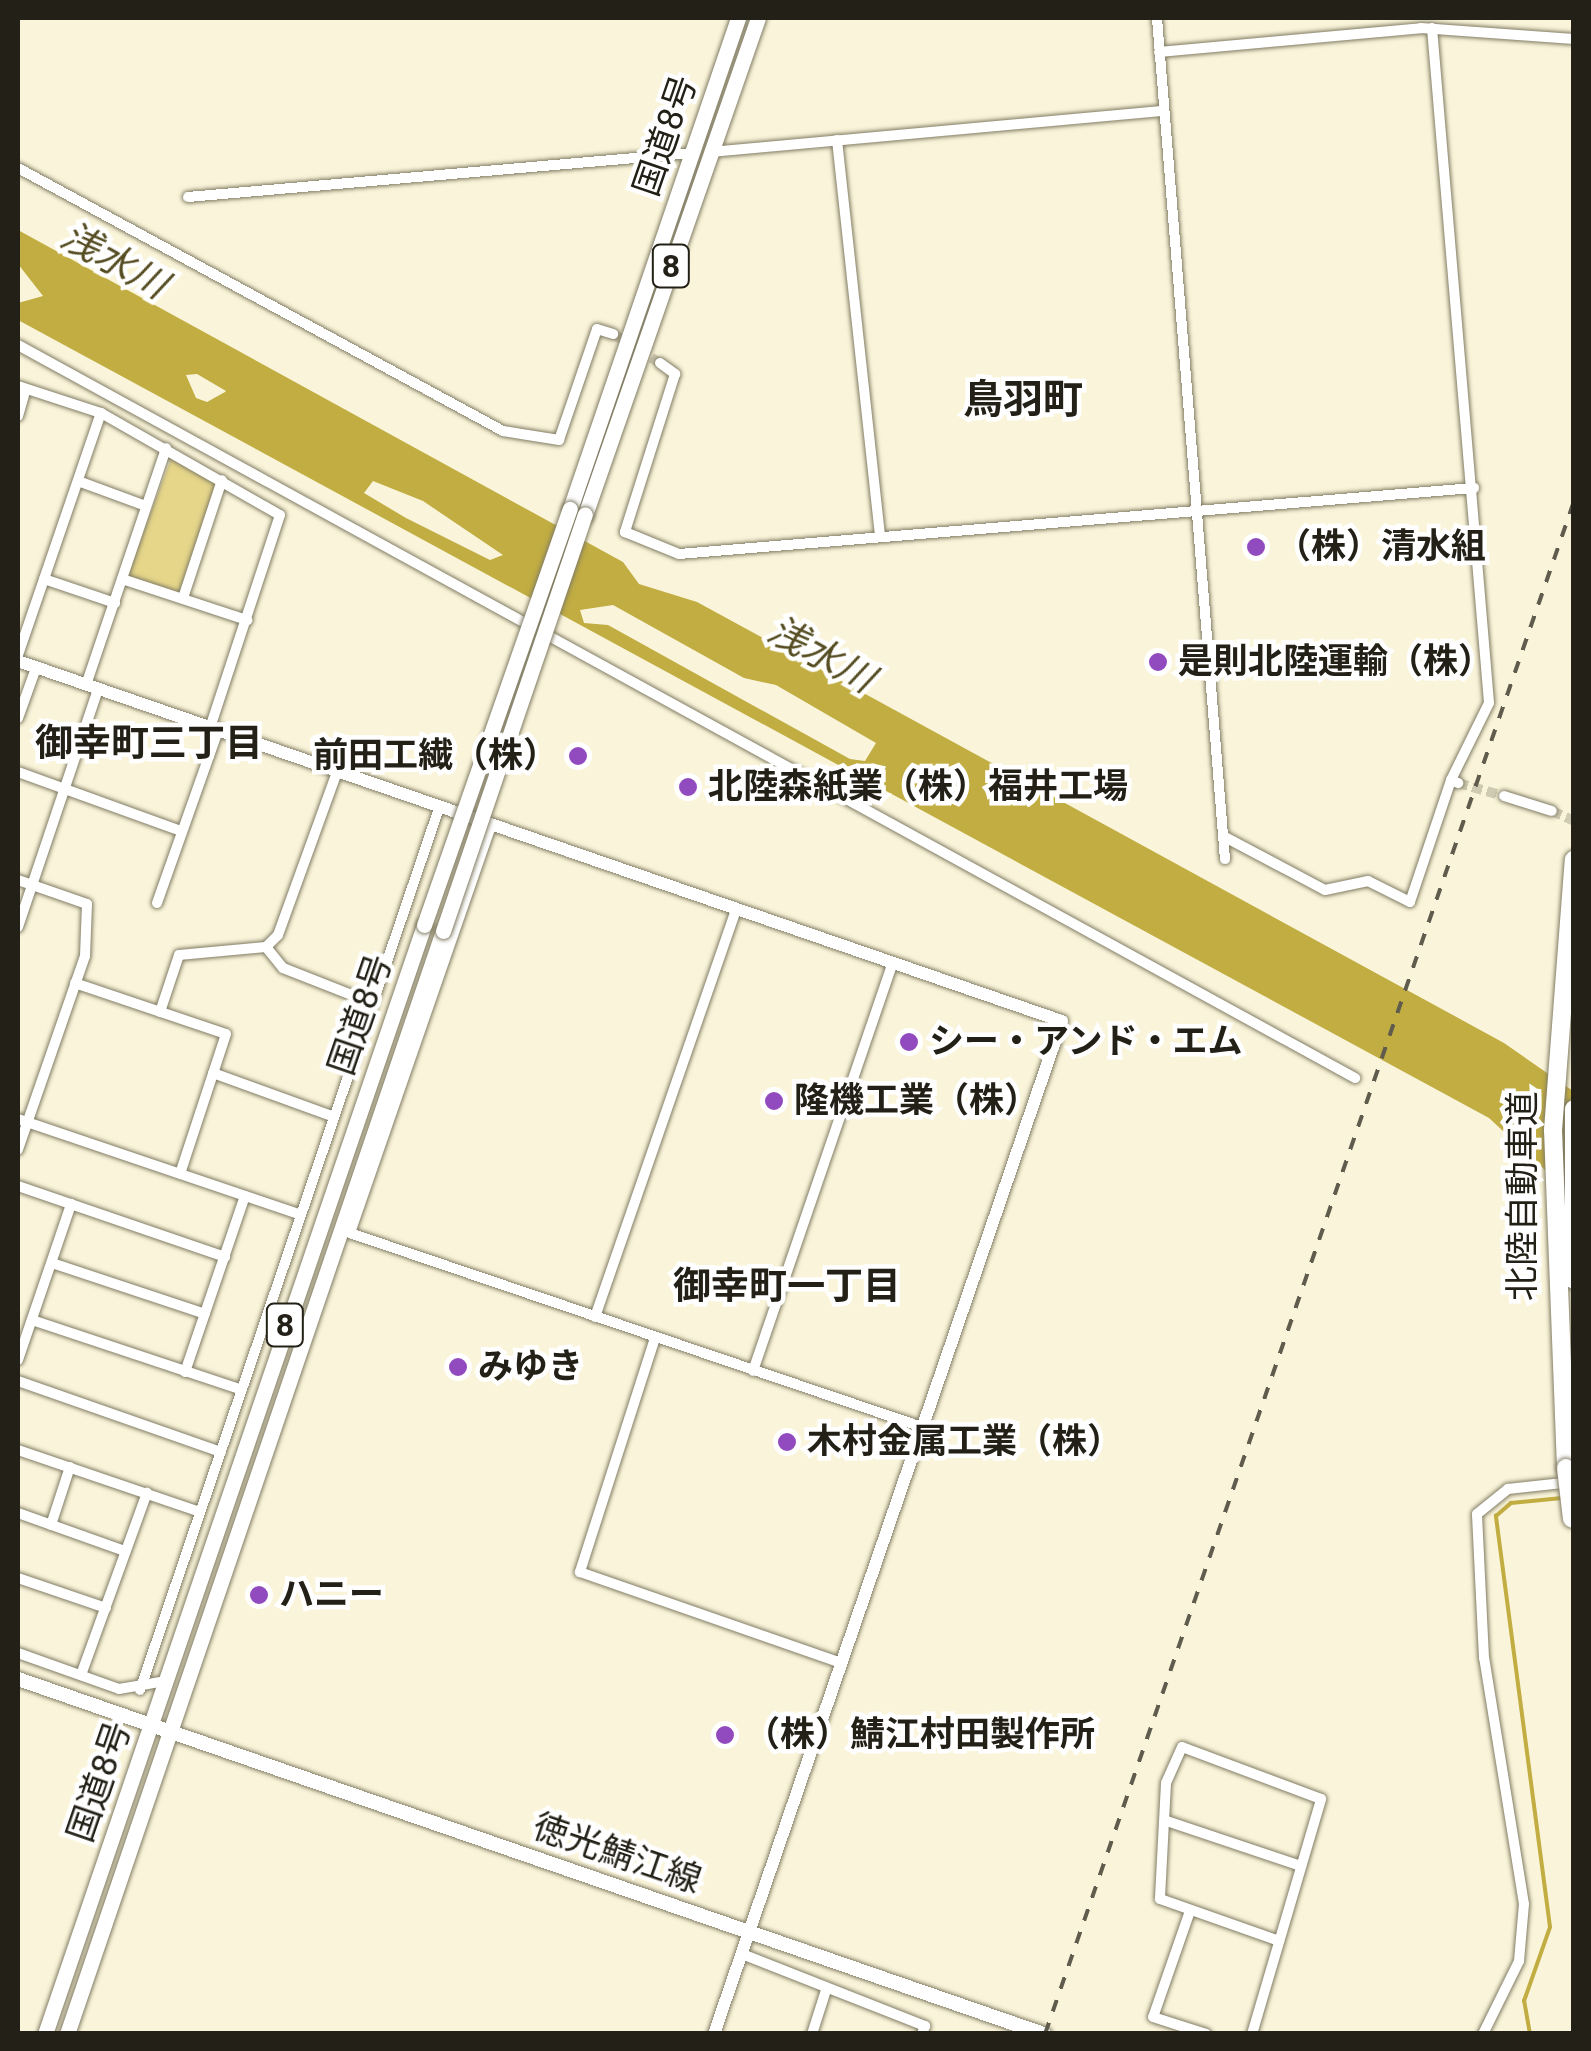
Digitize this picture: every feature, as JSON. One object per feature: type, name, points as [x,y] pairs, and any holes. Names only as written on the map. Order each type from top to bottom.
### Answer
[{"type":"highway","name":"国道8号","points":[[67,2034],[345,1232],[738,18]]},
{"type":"highway","name":"国道8号","points":[[45,2034],[424,924],[758,18]]},
{"type":"highway","name":"北陸自動車道","points":[[1573,1526],[1552,1246],[1557,1031],[1574,860]]},
{"type":"highway","name":"北陸自動車道","points":[[1574,1109],[1574,1280]]},
{"type":"main road","name":"徳光鯖江線","points":[[18,1679],[1044,2034]]},
{"type":"street","points":[[1157,18],[1192,511],[1225,859]]},
{"type":"street","points":[[1524,31],[1530,18]]},
{"type":"street","points":[[1159,52],[1425,25],[1574,38]]},
{"type":"street","points":[[1223,836],[1324,890],[1368,881],[1410,902],[1454,782],[1489,703],[1474,488],[1425,25]]},
{"type":"street","points":[[710,152],[1162,111]]},
{"type":"street","points":[[837,140],[880,538]]},
{"type":"street","points":[[188,197],[692,153]]},
{"type":"street","points":[[18,168],[502,431],[558,440],[598,328],[613,334]]},
{"type":"street","points":[[18,345],[1355,1078]]},
{"type":"street","points":[[660,363],[675,374],[625,532],[679,554],[1474,488]]},
{"type":"street","points":[[18,416],[22,389],[62,394],[166,448],[280,516],[157,903]]},
{"type":"street","points":[[101,413],[18,658],[36,668],[214,730],[1062,1021],[838,1662],[714,2034]]},
{"type":"street","points":[[18,927],[66,789],[122,579],[166,448]]},
{"type":"street","points":[[183,598],[222,480]]},
{"type":"street","points":[[78,481],[146,506]]},
{"type":"street","points":[[44,579],[115,603]]},
{"type":"street","points":[[122,579],[247,620]]},
{"type":"street","points":[[18,718],[36,668]]},
{"type":"street","points":[[18,772],[181,831]]},
{"type":"street","points":[[160,1012],[179,955],[266,947],[288,916],[337,772]]},
{"type":"street","points":[[1504,796],[1552,810]]},
{"type":"street","points":[[140,1690],[439,808]]},
{"type":"street","points":[[492,825],[345,1232],[922,1426]]},
{"type":"street","points":[[18,880],[87,904],[76,983],[22,1120],[18,1150]]},
{"type":"street","points":[[596,1317],[736,909]]},
{"type":"street","points":[[266,947],[283,968],[372,1003]]},
{"type":"street","points":[[753,1371],[892,964]]},
{"type":"street","points":[[76,983],[226,1034],[180,1174]]},
{"type":"street","points":[[214,1074],[332,1116]]},
{"type":"street","points":[[22,1120],[299,1214]]},
{"type":"street","points":[[18,1186],[225,1258]]},
{"type":"street","points":[[185,1372],[245,1196]]},
{"type":"street","points":[[18,1360],[71,1204]]},
{"type":"street","points":[[52,1263],[205,1314]]},
{"type":"street","points":[[32,1320],[242,1390]]},
{"type":"street","points":[[655,1338],[580,1572],[838,1662]]},
{"type":"street","points":[[18,1381],[222,1452]]},
{"type":"street","points":[[18,1450],[200,1512]]},
{"type":"street","points":[[50,1525],[70,1467]]},
{"type":"street","points":[[1483,2034],[1519,1961],[1524,1904],[1484,1658],[1477,1514],[1508,1489],[1570,1475]]},
{"type":"street","points":[[81,1675],[146,1493]]},
{"type":"street","points":[[18,1514],[125,1551]]},
{"type":"street","points":[[18,1578],[106,1608]]},
{"type":"street","points":[[18,1653],[140,1690],[166,1681]]},
{"type":"street","points":[[1252,2034],[1321,1799],[1182,1747],[1166,1783],[1160,1899],[1279,1942]]},
{"type":"street","points":[[1167,1821],[1301,1866]]},
{"type":"street","points":[[1190,1911],[1154,2016],[1206,2034]]},
{"type":"street","points":[[742,1954],[925,2026],[922,2034]]},
{"type":"street","points":[[812,2034],[826,1990]]},
{"type":"shaded area","points":[[18,230],[623,562],[639,584],[697,602],[1504,1043],[1573,1091],[1573,1196],[1489,1118],[18,320],[18,303],[43,296],[18,264]],"holes":[[[197,374],[226,391],[207,402],[196,398],[186,375]],[[373,481],[423,501],[503,555],[490,560],[364,493]],[[613,605],[744,678],[776,685],[876,743],[865,761],[850,759],[608,625],[584,623],[580,610]]]},
{"type":"shaded area","points":[[171,459],[217,484],[180,594],[127,576]]},
{"type":"waterway","points":[[1530,2034],[1524,2001],[1550,1927],[1496,1516],[1511,1503],[1562,1498]]},
{"type":"tunnel","points":[[613,334],[660,363]]},
{"type":"tunnel","points":[[1458,783],[1504,796]]},
{"type":"tunnel","points":[[1552,811],[1574,821]]},
{"type":"railway","points":[[1045,2034],[1574,501]]},
{"type":"place","name":"（株）清水組","points":[[1256,547]]},
{"type":"place","name":"是則北陸運輸（株）","points":[[1158,662]]},
{"type":"place","name":"前田工繊（株）","points":[[578,756]]},
{"type":"place","name":"北陸森紙業（株）福井工場","points":[[688,787]]},
{"type":"place","name":"シー・アンド・エム","points":[[909,1042]]},
{"type":"place","name":"隆機工業（株）","points":[[774,1101]]},
{"type":"place","name":"みゆき","points":[[458,1367]]},
{"type":"place","name":"木村金属工業（株）","points":[[787,1442]]},
{"type":"place","name":"ハニー","points":[[259,1595]]},
{"type":"place","name":"（株）鯖江村田製作所","points":[[725,1735]]},
{"type":"district","name":"鳥羽町","points":[[1023,400]]},
{"type":"district","name":"御幸町三丁目","points":[[149,744]]},
{"type":"district","name":"御幸町一丁目","points":[[787,1287]]},
{"type":"water label","name":"浅水川","points":[[114,261]]},
{"type":"water label","name":"浅水川","points":[[821,655]]}]
